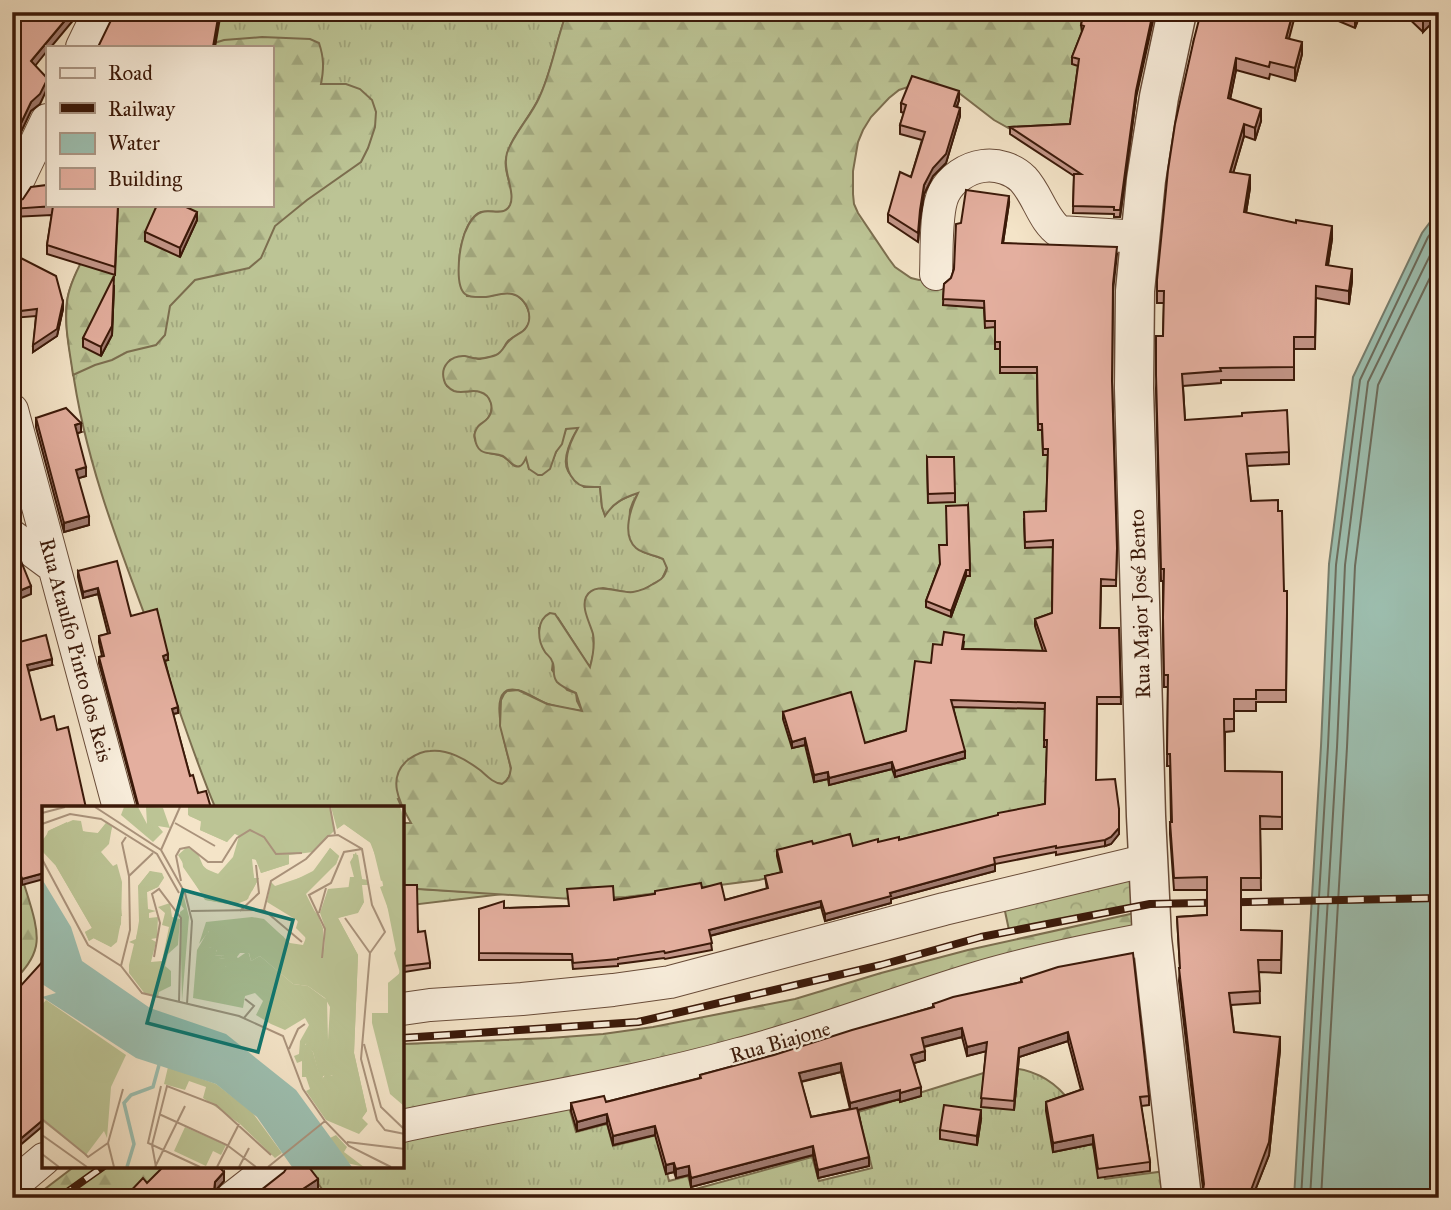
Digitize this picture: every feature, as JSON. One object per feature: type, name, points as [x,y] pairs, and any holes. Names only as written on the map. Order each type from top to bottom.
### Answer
[{"type":"street","points":[[82,46],[99,12]]},
{"type":"street","name":"Rua Major José Bento","points":[[1177,12],[1159,97],[1146,180],[1135,291],[1134,388],[1152,938],[1182,1198]]},
{"type":"street","points":[[12,193],[46,122]]},
{"type":"street","points":[[936,274],[939,208],[944,193],[959,176],[981,166],[1003,168],[1016,173],[1035,195],[1052,225],[1060,232],[1140,237]]},
{"type":"street","name":"Rua Ataulfo Pinto dos Reis","points":[[12,410],[119,806]]},
{"type":"street","points":[[12,536],[54,567]]},
{"type":"street","points":[[404,1009],[613,990],[670,982],[944,909],[1148,860]]},
{"type":"street","name":"Rua Biajone","points":[[404,1126],[665,1074],[838,1025],[975,979],[1029,964],[1152,938]]},
{"type":"street","points":[[12,1186],[42,1161]]},
{"type":"street","points":[[232,1198],[270,1168]]},
{"type":"green space","points":[[221,12],[567,12],[543,88],[508,151],[505,164],[512,196],[510,206],[504,211],[485,211],[475,215],[464,235],[460,252],[459,265],[467,296],[484,297],[508,293],[516,295],[527,307],[529,323],[508,341],[499,354],[487,358],[450,360],[444,375],[447,386],[479,391],[487,395],[492,405],[491,412],[475,433],[475,440],[483,451],[504,457],[515,466],[526,456],[529,469],[553,460],[566,428],[579,427],[567,454],[566,466],[569,473],[584,487],[600,487],[605,515],[620,501],[639,492],[630,510],[629,529],[643,552],[664,559],[667,568],[662,579],[643,590],[632,593],[603,588],[592,591],[594,651],[590,668],[558,618],[539,628],[543,648],[553,661],[552,670],[567,690],[576,693],[582,711],[550,705],[521,691],[509,690],[502,696],[499,707],[500,721],[511,771],[503,784],[495,783],[398,799],[401,806],[215,806],[96,475],[78,402],[66,309],[71,286],[92,243],[273,206],[273,46],[203,46]]},
{"type":"green space","points":[[567,12],[1105,12],[1074,124],[1012,130],[994,120],[959,93],[908,87],[889,98],[871,117],[858,142],[853,171],[854,204],[858,213],[895,267],[911,278],[919,280],[1041,275],[1069,812],[759,880],[626,897],[572,899],[404,888],[404,823],[411,823],[397,790],[396,782],[402,766],[422,752],[443,752],[468,762],[490,779],[502,784],[509,777],[511,768],[500,726],[501,700],[507,691],[518,690],[547,704],[582,711],[576,693],[555,679],[551,658],[540,642],[540,625],[545,616],[555,614],[590,667],[594,638],[585,611],[586,597],[595,589],[601,588],[627,592],[641,590],[660,580],[667,568],[663,559],[639,550],[631,542],[629,521],[638,493],[619,501],[605,516],[600,487],[580,485],[570,474],[567,454],[578,428],[566,429],[550,469],[538,475],[529,469],[526,458],[518,467],[503,456],[479,449],[475,433],[490,414],[489,399],[477,391],[454,391],[445,384],[444,370],[451,359],[465,356],[480,359],[496,355],[523,331],[529,321],[526,304],[517,296],[505,293],[475,297],[465,294],[460,284],[459,270],[464,234],[475,217],[486,211],[505,211],[510,205],[507,153],[513,139],[536,105]]},
{"type":"green space","points":[[262,37],[310,39],[319,43],[323,63],[321,84],[346,84],[360,89],[372,100],[376,112],[375,127],[368,148],[361,162],[275,226],[261,258],[249,268],[195,280],[170,306],[165,335],[156,345],[127,352],[73,375],[66,321],[69,292],[86,253],[115,206],[273,206],[273,46],[205,46],[224,40]]},
{"type":"green space","points":[[12,800],[20,868],[37,938],[30,961],[12,983]]},
{"type":"green space","points":[[1142,875],[1146,903],[1009,930],[1003,902]]},
{"type":"green space","points":[[404,888],[503,894],[404,906]]},
{"type":"green space","points":[[1135,913],[1138,928],[762,1040],[404,1111],[404,1044],[550,1038],[653,1027],[795,999],[968,950]]},
{"type":"green space","points":[[1012,1068],[1049,1081],[1063,1093],[1074,1108],[1105,1179],[1166,1171],[1168,1198],[309,1198],[322,1189],[306,1168],[404,1168],[404,1137],[569,1107],[576,1132],[607,1124],[613,1146],[657,1135],[669,1181],[688,1176],[692,1190],[812,1157],[819,1181],[872,1168],[858,1112],[990,1071]]},
{"type":"green space","points":[[72,1168],[168,1168],[130,1198],[33,1198]]},
{"type":"water","points":[[1439,210],[1439,1198],[1294,1198],[1329,564],[1353,377],[1422,233]]},
{"type":"building","points":[[12,12],[72,12],[31,61],[46,77],[46,82],[40,94],[31,102],[12,142]]},
{"type":"building","points":[[115,12],[219,12],[213,46],[98,46]]},
{"type":"building","points":[[1084,12],[1153,12],[1136,91],[1120,210],[1114,210],[1114,207],[1073,206],[1074,174],[1081,174],[1010,127],[1070,124],[1079,59],[1072,57],[1084,26],[1081,25]]},
{"type":"building","points":[[1201,12],[1293,12],[1286,38],[1302,42],[1295,68],[1270,62],[1269,67],[1236,58],[1228,98],[1261,109],[1255,128],[1244,124],[1230,172],[1250,175],[1244,212],[1296,223],[1296,220],[1332,226],[1326,265],[1352,269],[1349,291],[1316,286],[1315,337],[1294,337],[1294,367],[1220,368],[1221,371],[1182,374],[1185,420],[1287,410],[1289,452],[1246,454],[1251,501],[1278,500],[1278,511],[1282,511],[1284,591],[1287,591],[1286,690],[1256,690],[1256,699],[1234,699],[1234,719],[1224,719],[1225,771],[1282,772],[1282,817],[1260,816],[1261,878],[1241,878],[1241,930],[1282,931],[1281,960],[1258,960],[1260,991],[1229,993],[1234,1032],[1280,1037],[1269,1142],[1248,1198],[1199,1198],[1204,1184],[1179,968],[1177,917],[1207,915],[1207,877],[1174,878],[1170,822],[1170,754],[1167,754],[1168,675],[1164,675],[1164,569],[1161,569],[1156,375],[1156,336],[1163,336],[1164,291],[1157,291],[1157,280],[1175,124]]},
{"type":"building","points":[[1415,12],[1430,12],[1423,20]]},
{"type":"building","points":[[912,76],[959,91],[954,106],[960,108],[946,154],[933,168],[924,185],[918,233],[888,214],[900,172],[911,177],[925,132],[900,125],[906,105],[901,103]]},
{"type":"building","points":[[46,185],[46,206],[53,206],[12,209],[14,203],[23,199],[31,187]]},
{"type":"building","points":[[966,190],[1009,196],[1002,243],[1117,247],[1113,284],[1112,381],[1116,580],[1101,579],[1100,628],[1119,628],[1121,697],[1097,697],[1096,780],[1115,779],[1119,828],[1105,840],[994,858],[995,864],[825,914],[821,901],[709,930],[712,943],[665,953],[573,963],[572,954],[479,953],[479,909],[504,901],[504,908],[569,906],[567,889],[613,886],[614,900],[701,883],[702,888],[721,883],[725,900],[768,888],[765,876],[782,872],[777,850],[850,834],[853,846],[878,839],[878,842],[899,837],[899,840],[998,813],[1045,804],[1045,703],[951,700],[965,751],[895,771],[892,762],[829,778],[828,772],[814,775],[805,738],[792,742],[783,712],[851,692],[865,743],[906,731],[915,661],[931,663],[933,644],[942,645],[944,632],[964,635],[962,649],[1046,651],[1035,619],[1052,613],[1053,540],[1025,542],[1024,512],[1046,511],[1048,449],[1043,449],[1042,424],[1038,424],[1037,367],[1000,367],[1000,342],[995,342],[995,321],[985,321],[984,301],[943,299],[944,284],[951,278],[954,269],[956,224],[961,223]]},
{"type":"building","points":[[53,206],[118,206],[115,267],[47,245]]},
{"type":"building","points":[[157,206],[186,206],[197,212],[180,248],[145,232]]},
{"type":"building","points":[[12,256],[56,276],[63,302],[57,329],[33,345],[37,309],[12,312]]},
{"type":"building","points":[[114,276],[112,326],[101,347],[83,338]]},
{"type":"building","points":[[66,408],[81,423],[75,425],[86,467],[76,470],[89,516],[64,523],[36,418]]},
{"type":"building","points":[[927,457],[954,457],[955,493],[928,494]]},
{"type":"building","points":[[12,474],[17,492],[12,494]]},
{"type":"building","points":[[968,505],[970,570],[966,570],[951,611],[926,601],[940,564],[939,545],[947,545],[946,506]]},
{"type":"building","points":[[19,556],[31,586],[12,594],[12,559]]},
{"type":"building","points":[[117,561],[131,616],[157,609],[168,654],[163,656],[178,707],[172,709],[190,776],[193,775],[198,793],[206,791],[210,806],[138,806],[99,657],[104,656],[99,636],[110,633],[98,588],[83,592],[78,571]]},
{"type":"building","points":[[46,635],[52,659],[27,665],[41,720],[54,716],[57,730],[68,727],[86,806],[42,806],[42,874],[22,879],[12,846],[12,739],[18,738],[12,714],[12,644]]},
{"type":"building","points":[[404,885],[417,885],[418,932],[425,931],[430,963],[404,966]]},
{"type":"building","points":[[1133,953],[1149,1096],[1140,1097],[1150,1162],[1098,1169],[1093,1135],[1053,1143],[1046,1102],[1083,1089],[1068,1032],[1019,1048],[1014,1101],[981,1098],[987,1042],[967,1047],[962,1028],[922,1038],[925,1051],[911,1055],[921,1087],[900,1093],[900,1090],[850,1103],[841,1063],[799,1073],[811,1117],[857,1108],[869,1157],[818,1170],[813,1146],[691,1178],[689,1166],[676,1169],[674,1163],[666,1165],[655,1126],[613,1136],[607,1114],[577,1122],[571,1103],[604,1096],[606,1102],[701,1078],[700,1075],[934,1007],[933,1004],[953,997],[1022,982],[1021,979],[1058,967]]},
{"type":"building","points":[[42,962],[42,1121],[12,1146],[12,986],[17,990]]},
{"type":"building","points":[[944,1105],[981,1110],[977,1136],[940,1130]]},
{"type":"building","points":[[162,1168],[220,1168],[224,1172],[215,1182],[214,1191],[217,1198],[124,1198],[143,1178],[147,1183]]},
{"type":"building","points":[[287,1168],[310,1168],[318,1179],[289,1198],[251,1198]]},
{"type":"railway","points":[[404,1038],[638,1022],[881,965],[981,937],[1150,904],[1439,898]]},
{"type":"railway","points":[[59,1198],[101,1168]]}]
